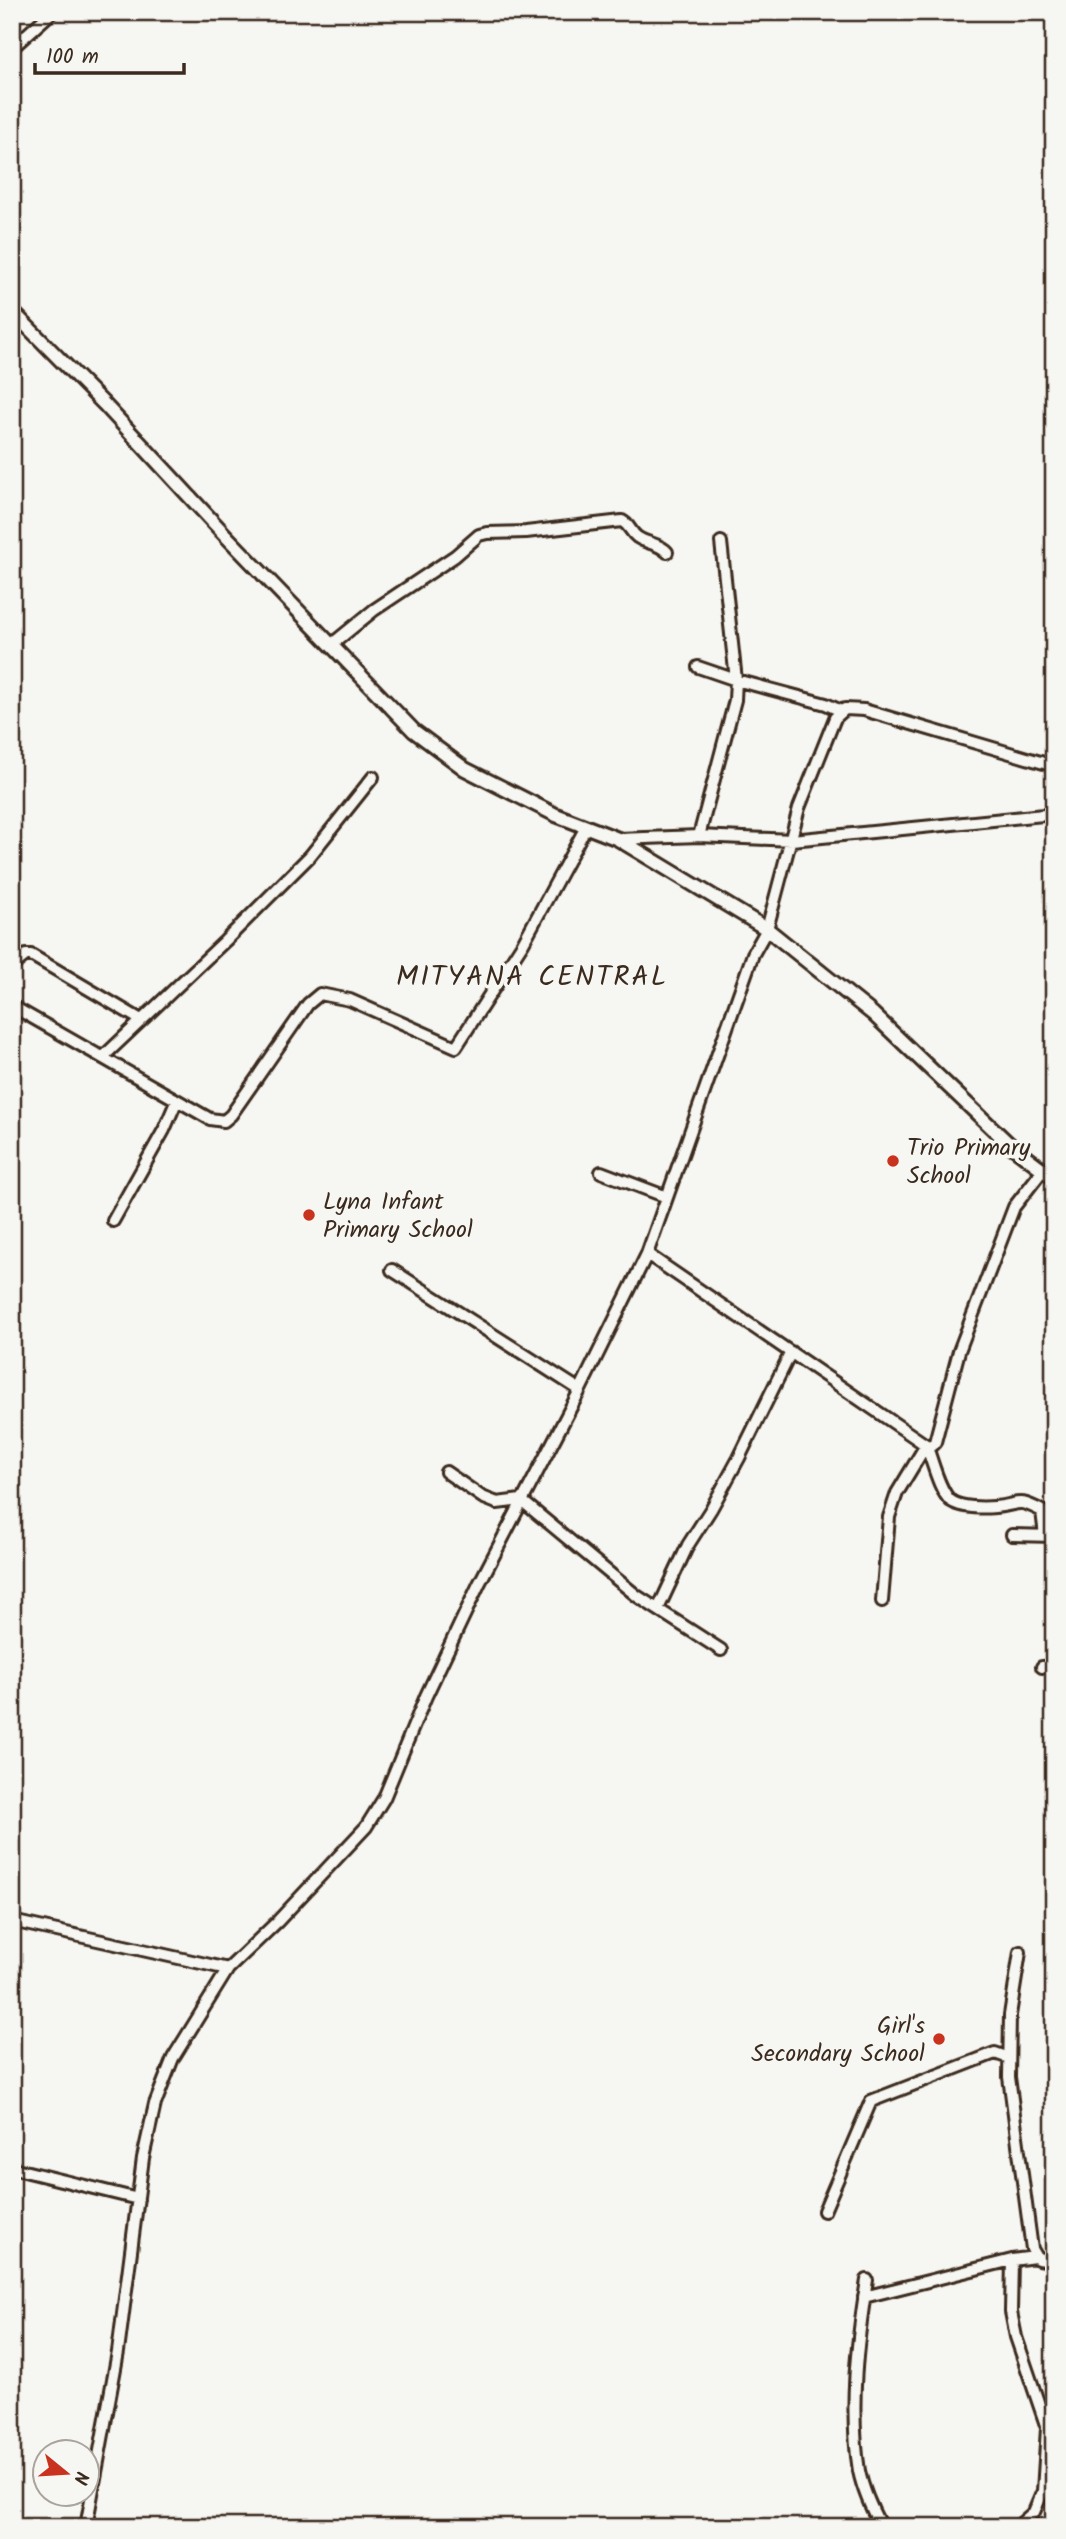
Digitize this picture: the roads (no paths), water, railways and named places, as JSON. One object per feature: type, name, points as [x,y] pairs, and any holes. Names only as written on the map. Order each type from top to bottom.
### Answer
[{"type":"main road","points":[[12,311],[104,404],[243,554],[414,731],[466,769],[510,793],[618,839],[767,929],[873,1014],[1009,1144],[1054,1178]]},
{"type":"street","points":[[12,48],[52,12]]},
{"type":"street","points":[[331,645],[374,610],[456,556],[479,535],[622,521],[637,537],[663,547],[667,552]]},
{"type":"street","points":[[699,836],[734,700],[736,680],[721,542]]},
{"type":"street","points":[[698,667],[826,704],[841,711]]},
{"type":"street","points":[[86,2527],[118,2352],[150,2123],[164,2078],[179,2046],[228,1969],[277,1922],[366,1827],[393,1778],[426,1696],[521,1500],[580,1390],[647,1254],[754,954],[767,929],[799,808],[835,718],[841,711],[851,708],[864,710],[1054,766]]},
{"type":"street","points":[[103,1057],[310,856],[373,776]]},
{"type":"street","points":[[618,839],[699,836],[792,840],[1054,814]]},
{"type":"street","points":[[12,1006],[210,1119],[224,1121],[231,1115],[308,1004],[320,994],[349,1000],[457,1047],[523,943],[586,827]]},
{"type":"street","points":[[12,966],[26,954],[31,955],[141,1020]]},
{"type":"street","points":[[113,1221],[164,1130],[177,1100]]},
{"type":"street","points":[[926,1445],[933,1445],[935,1441],[960,1350],[1014,1207],[1042,1171]]},
{"type":"street","points":[[601,1172],[667,1197]]},
{"type":"street","points":[[647,1254],[926,1445],[940,1482],[951,1501],[966,1506],[995,1507],[1023,1501],[1042,1511],[1049,1536],[1012,1535]]},
{"type":"street","points":[[392,1270],[580,1390]]},
{"type":"street","points":[[658,1609],[688,1545],[733,1468],[792,1352]]},
{"type":"street","points":[[882,1601],[889,1517],[897,1493],[926,1445]]},
{"type":"street","points":[[446,1472],[482,1497],[497,1503],[521,1500],[637,1596],[722,1650]]},
{"type":"street","points":[[12,1921],[228,1969]]},
{"type":"street","points":[[1020,1952],[1010,2015],[1009,2058],[1029,2238],[1035,2257]]},
{"type":"street","points":[[824,2211],[872,2101],[995,2053],[1009,2058]]},
{"type":"street","points":[[12,2168],[138,2199]]},
{"type":"street","points":[[864,2297],[1012,2260],[1035,2257],[1054,2260]]},
{"type":"street","points":[[1012,2260],[1011,2312],[1016,2337],[1047,2428],[1043,2491],[1034,2512],[1017,2527]]},
{"type":"street","points":[[867,2280],[855,2353],[855,2413],[860,2472],[881,2527]]},
{"type":"place","name":"Trio Primary School","points":[[893,1161]]},
{"type":"place","name":"Lyna Infant Primary School","points":[[309,1215]]},
{"type":"place","name":"Girl's Secondary School","points":[[939,2039]]},
{"type":"district","name":"MITYANA CENTRAL","points":[[532,975]]}]
